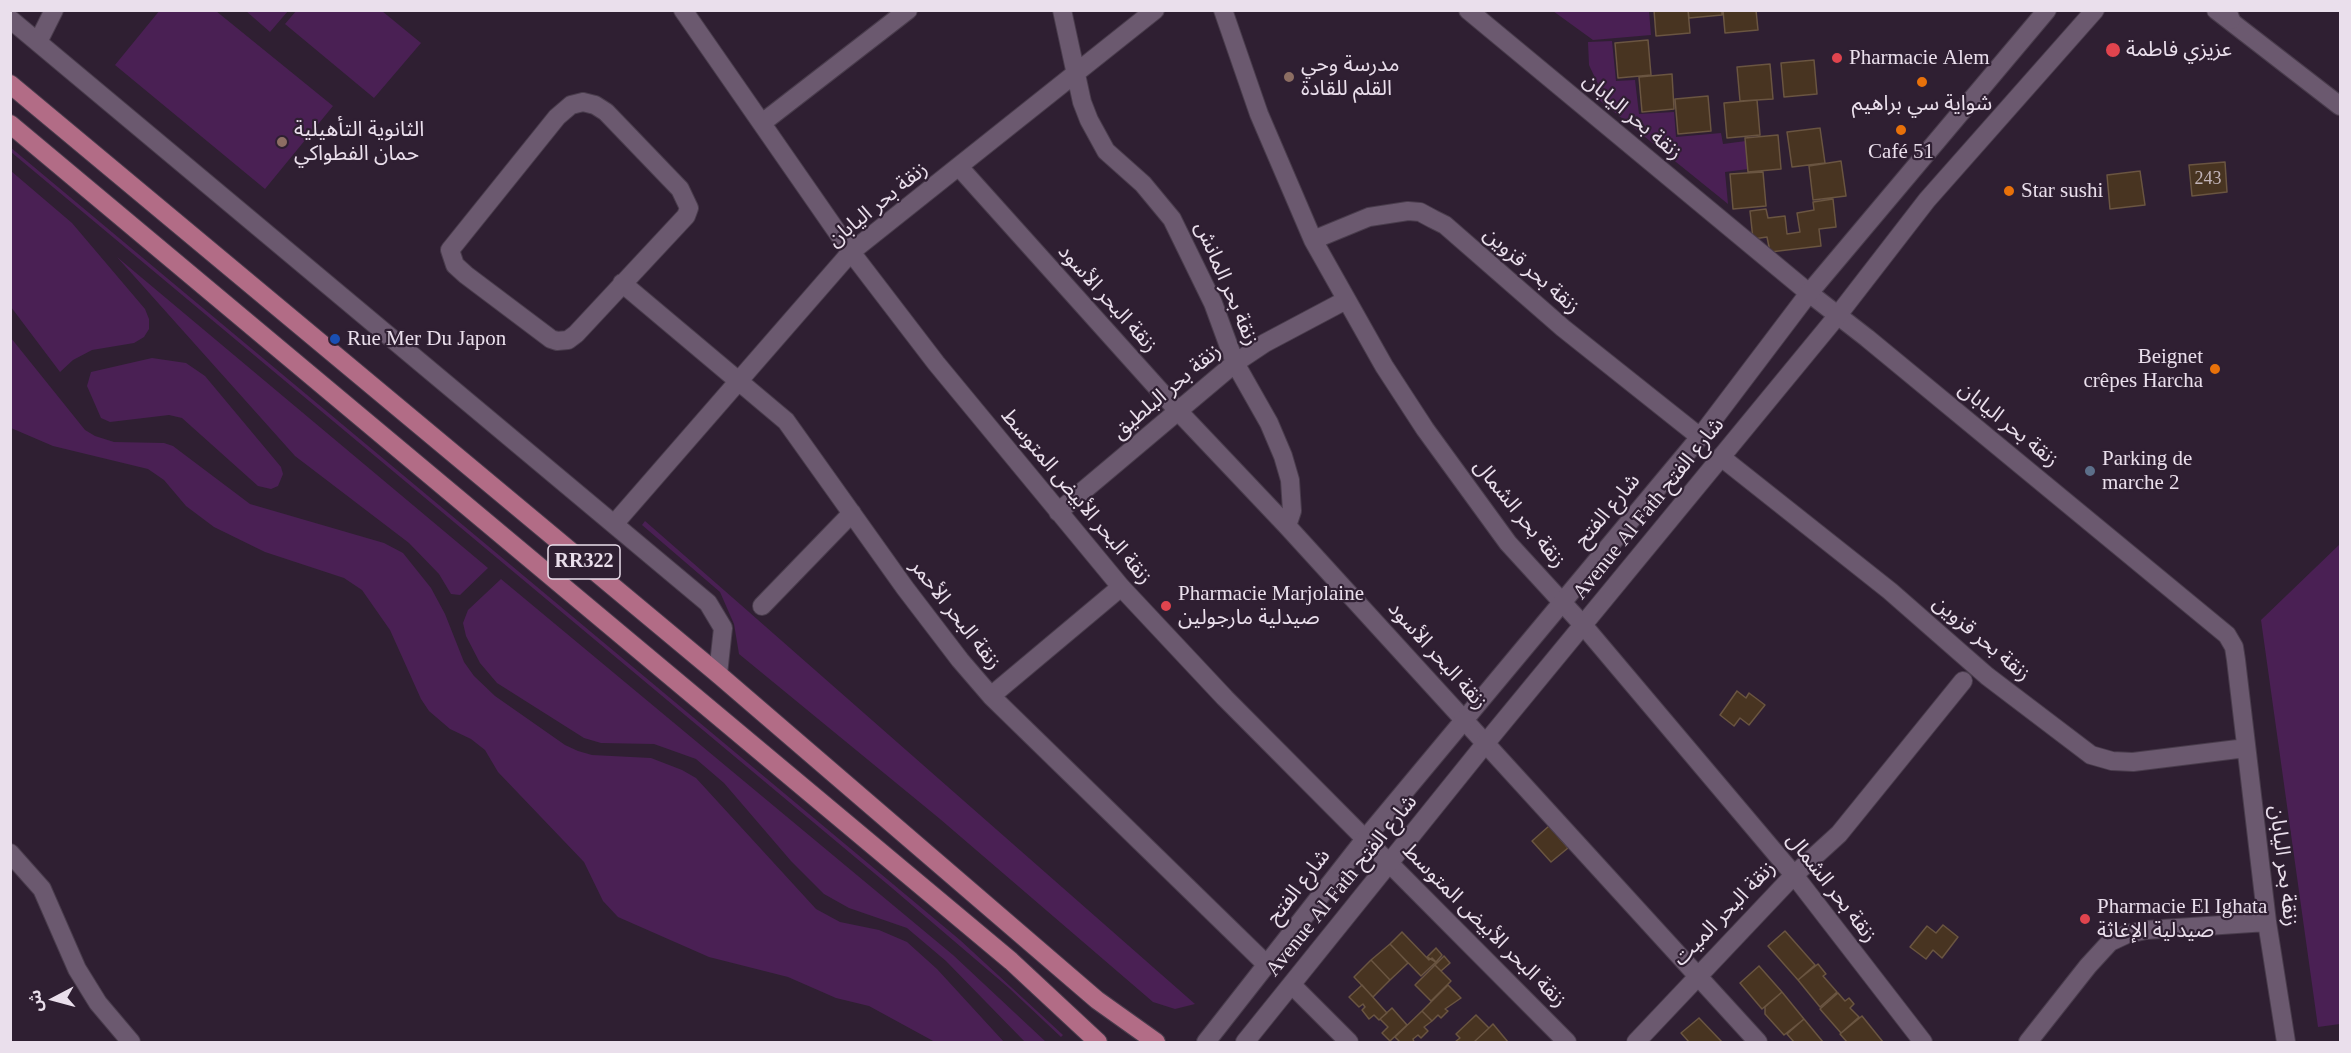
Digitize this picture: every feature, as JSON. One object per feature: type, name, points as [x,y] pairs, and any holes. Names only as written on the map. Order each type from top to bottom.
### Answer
[{"type":"main road","name":"RR322","points":[[10,84],[718,675],[1097,1000],[1155,1042]]},
{"type":"main road","name":"RR322","points":[[10,124],[1011,961],[1098,1042]]},
{"type":"street","points":[[38,42],[54,10]]},
{"type":"street","name":"زنقة البحر الأبيض المتوسط","points":[[683,10],[851,252],[936,363],[1121,587],[1225,698],[1567,1042]]},
{"type":"street","points":[[878,10],[889,26]]},
{"type":"street","points":[[762,123],[908,10]]},
{"type":"street","name":"زنقة بحر المانش","points":[[1062,10],[1089,120],[1106,151],[1143,184],[1177,227],[1213,303],[1235,363],[1269,423],[1290,480],[1292,511],[1287,526]]},
{"type":"street","name":"زنقة بحر اليابان","points":[[615,523],[851,252],[960,168],[1155,10]]},
{"type":"street","name":"زنقة بحر الشمال","points":[[1223,10],[1259,114],[1313,240],[1346,300],[1425,429],[1508,543],[1583,625],[1794,875],[1923,1042]]},
{"type":"street","name":"زنقة بحر اليابان","points":[[1468,10],[1809,293],[2227,634],[2234,647],[2236,660],[2267,922],[2286,1042]]},
{"type":"street","name":"شارع الفتح","points":[[1206,1042],[1365,839],[1700,437],[1809,293],[2047,10]]},
{"type":"street","name":"Avenue Al Fath شارع الفتح","points":[[1245,1042],[1485,744],[1838,315],[1927,200],[2096,10]]},
{"type":"street","points":[[2225,14],[2340,106]]},
{"type":"street","points":[[10,19],[615,523],[715,610],[723,628],[724,638],[718,675]]},
{"type":"street","points":[[576,103],[595,105],[606,112],[680,189],[689,208],[686,216],[622,283],[576,334],[568,340],[557,341],[484,290],[455,265],[450,257],[450,250],[457,240],[557,117],[576,103]]},
{"type":"street","name":"زنقة البحر الأسود","points":[[960,168],[1179,412],[1464,718],[1485,744],[1758,1042]]},
{"type":"street","name":"زنقة بحر قزوين","points":[[1313,240],[1369,217],[1408,211],[1427,215],[1445,225],[1563,328],[1700,437]]},
{"type":"street","name":"زنقة البحر الأحمر","points":[[622,283],[786,421],[953,651],[991,696],[1140,844],[1267,965]]},
{"type":"street","name":"زنقة بحر البلطيق","points":[[1058,512],[1235,363],[1265,343],[1346,300]]},
{"type":"street","name":"زنقة بحر قزوين","points":[[1721,457],[1890,591],[1987,676],[2091,755],[2112,761],[2133,762],[2246,748]]},
{"type":"street","points":[[762,606],[852,513]]},
{"type":"street","points":[[991,696],[1121,587]]},
{"type":"street","points":[[1964,656],[1960,668],[1963,681],[1978,681],[1987,676]]},
{"type":"street","name":"زنقة البحر الميت","points":[[1636,1042],[1794,875],[1839,834],[1963,681]]},
{"type":"street","points":[[10,853],[42,889],[77,969],[98,1003],[131,1042]]},
{"type":"street","points":[[2028,1042],[2110,942],[2127,934],[2146,930],[2267,922]]},
{"type":"street","points":[[1292,985],[1349,1042]]},
{"type":"shaded area","points":[[160,10],[216,11],[333,106],[265,189],[115,65]]},
{"type":"shaded area","points":[[246,11],[288,11],[270,32]]},
{"type":"shaded area","points":[[296,11],[382,11],[421,43],[374,98],[285,24]]},
{"type":"shaded area","points":[[1553,11],[1649,11],[1651,35],[1593,40]]},
{"type":"shaded area","points":[[1612,41],[1616,81],[1635,80],[1639,114],[1674,112],[1676,137],[1721,133],[1723,144],[1746,141],[1748,169],[1725,172],[1728,204],[1598,99],[1598,84],[1589,65],[1588,42]]},
{"type":"shaded area","points":[[10,147],[960,940],[1063,1035],[1061,1037],[1009,988],[892,888],[11,152]]},
{"type":"shaded area","points":[[11,171],[72,223],[145,309],[149,319],[149,329],[144,337],[134,343],[92,350],[73,360],[60,372],[11,307]]},
{"type":"shaded area","points":[[117,257],[488,568],[460,595],[451,594],[439,574],[409,543],[295,456]]},
{"type":"shaded area","points":[[11,338],[85,430],[95,436],[114,442],[164,443],[173,446],[250,504],[384,543],[403,553],[431,588],[445,614],[464,662],[474,676],[495,696],[565,745],[578,751],[592,755],[651,758],[696,778],[816,909],[840,922],[879,930],[907,942],[937,969],[1004,1042],[935,1042],[869,1006],[836,998],[788,977],[709,957],[618,917],[603,901],[584,862],[498,772],[485,750],[471,739],[450,729],[429,711],[421,699],[390,630],[362,590],[344,578],[265,552],[214,527],[186,506],[164,480],[148,469],[53,446],[11,428]]},
{"type":"shaded area","points":[[152,358],[186,363],[205,376],[281,467],[283,474],[278,486],[271,489],[258,486],[182,418],[169,415],[110,422],[101,418],[87,386],[91,372]]},
{"type":"shaded area","points":[[645,521],[1195,1004],[1175,1009],[1153,1002],[940,819],[739,654],[734,624],[720,592],[642,525]]},
{"type":"shaded area","points":[[2340,544],[2340,1024],[2318,1027],[2261,620]]},
{"type":"shaded area","points":[[501,579],[953,955],[1046,1042],[1025,1042],[946,961],[907,928],[849,908],[824,894],[791,861],[724,783],[696,759],[654,744],[601,743],[584,738],[497,683],[480,663],[466,636],[463,623],[468,610]]},
{"type":"building","points":[[1654,10],[1688,10],[1690,33],[1656,36]]},
{"type":"building","points":[[1688,10],[1722,10],[1722,15],[1689,18]]},
{"type":"building","points":[[1723,10],[1756,10],[1758,30],[1725,33]]},
{"type":"building","points":[[1648,40],[1651,75],[1618,78],[1615,43]]},
{"type":"building","points":[[1814,60],[1817,94],[1784,97],[1781,63]]},
{"type":"building","points":[[1770,64],[1773,99],[1740,101],[1737,67]]},
{"type":"building","points":[[1672,74],[1674,109],[1642,112],[1639,77]]},
{"type":"building","points":[[1708,96],[1711,131],[1678,134],[1675,99]]},
{"type":"building","points":[[1757,100],[1760,135],[1727,138],[1724,103]]},
{"type":"building","points":[[1820,128],[1825,163],[1792,167],[1787,132]]},
{"type":"building","points":[[1778,135],[1781,169],[1748,172],[1745,138]]},
{"type":"building","points":[[1841,161],[1846,196],[1813,200],[1809,166]]},
{"type":"building","points":[[2225,162],[2227,192],[2192,196],[2189,165]]},
{"type":"building","points":[[2140,171],[2145,205],[2110,209],[2107,175]]},
{"type":"building","points":[[1763,172],[1766,206],[1733,209],[1730,174]]},
{"type":"building","points":[[1833,199],[1836,227],[1819,229],[1821,246],[1770,252],[1767,237],[1753,239],[1750,211],[1766,209],[1768,218],[1785,216],[1787,234],[1800,232],[1797,213],[1814,210],[1813,202]]},
{"type":"building","points":[[1737,691],[1746,698],[1749,693],[1765,705],[1749,725],[1740,718],[1734,726],[1720,715]]},
{"type":"building","points":[[1549,826],[1568,848],[1551,862],[1532,841]]},
{"type":"building","points":[[1943,925],[1958,937],[1942,958],[1933,950],[1926,959],[1910,947],[1927,926],[1936,933]]},
{"type":"building","points":[[1785,931],[1815,965],[1798,980],[1768,946]]},
{"type":"building","points":[[1402,932],[1429,960],[1432,958],[1436,962],[1421,976],[1390,944]]},
{"type":"building","points":[[1390,944],[1408,963],[1390,980],[1371,960]]},
{"type":"building","points":[[1436,948],[1442,955],[1436,962],[1427,957]]},
{"type":"building","points":[[1444,956],[1450,963],[1441,971],[1435,965]]},
{"type":"building","points":[[1371,960],[1390,980],[1373,997],[1354,977]]},
{"type":"building","points":[[1818,964],[1826,974],[1823,976],[1837,992],[1820,1007],[1798,980]]},
{"type":"building","points":[[1435,965],[1451,981],[1431,1001],[1415,985]]},
{"type":"building","points":[[1759,966],[1782,992],[1762,1009],[1740,983]]},
{"type":"building","points":[[1362,985],[1387,1013],[1379,1020],[1374,1015],[1369,1019],[1362,1010],[1365,1007],[1363,1004],[1359,1007],[1349,997]]},
{"type":"building","points":[[1448,985],[1461,998],[1445,1009],[1448,1011],[1441,1018],[1438,1015],[1432,1021],[1422,1011]]},
{"type":"building","points":[[1782,992],[1804,1019],[1784,1035],[1765,1014],[1765,1007]]},
{"type":"building","points":[[1838,993],[1845,1001],[1849,998],[1854,1004],[1850,1008],[1859,1017],[1841,1033],[1820,1009]]},
{"type":"building","points":[[1392,1008],[1407,1025],[1390,1041],[1382,1033],[1388,1027],[1380,1019]]},
{"type":"building","points":[[1422,1011],[1432,1021],[1424,1027],[1428,1031],[1421,1038],[1418,1035],[1413,1039],[1414,1042],[1400,1042],[1395,1037]]},
{"type":"building","points":[[1476,1015],[1489,1028],[1474,1042],[1455,1042],[1460,1038],[1456,1034]]},
{"type":"building","points":[[1862,1016],[1883,1042],[1847,1042],[1840,1034]]},
{"type":"building","points":[[1699,1018],[1722,1042],[1689,1042],[1681,1033]]},
{"type":"building","points":[[1804,1019],[1823,1042],[1794,1042],[1787,1034]]},
{"type":"building","points":[[1493,1024],[1508,1042],[1474,1042],[1489,1028]]},
{"type":"place","name":"عزيزي فاطمة","points":[[2113,50]]},
{"type":"place","name":"Pharmacie Alem","points":[[1837,58]]},
{"type":"place","name":"مدرسة وحي القلم للقادة","points":[[1289,77]]},
{"type":"place","name":"شواية سي براهيم","points":[[1922,82]]},
{"type":"place","name":"Café 51","points":[[1901,130]]},
{"type":"place","name":"الثانوية التأهيلية حمان الفطواكي","points":[[282,142]]},
{"type":"place","name":"Star sushi","points":[[2009,191]]},
{"type":"place","name":"Rue Mer Du Japon","points":[[335,339]]},
{"type":"place","name":"Beignet crêpes Harcha","points":[[2215,369]]},
{"type":"place","name":"Parking de marche 2","points":[[2090,471]]},
{"type":"place","name":"Pharmacie Marjolaine صيدلية مارجولين","points":[[1166,606]]},
{"type":"place","name":"Pharmacie El Ighata صيدلية الإغاثة","points":[[2085,919]]}]
